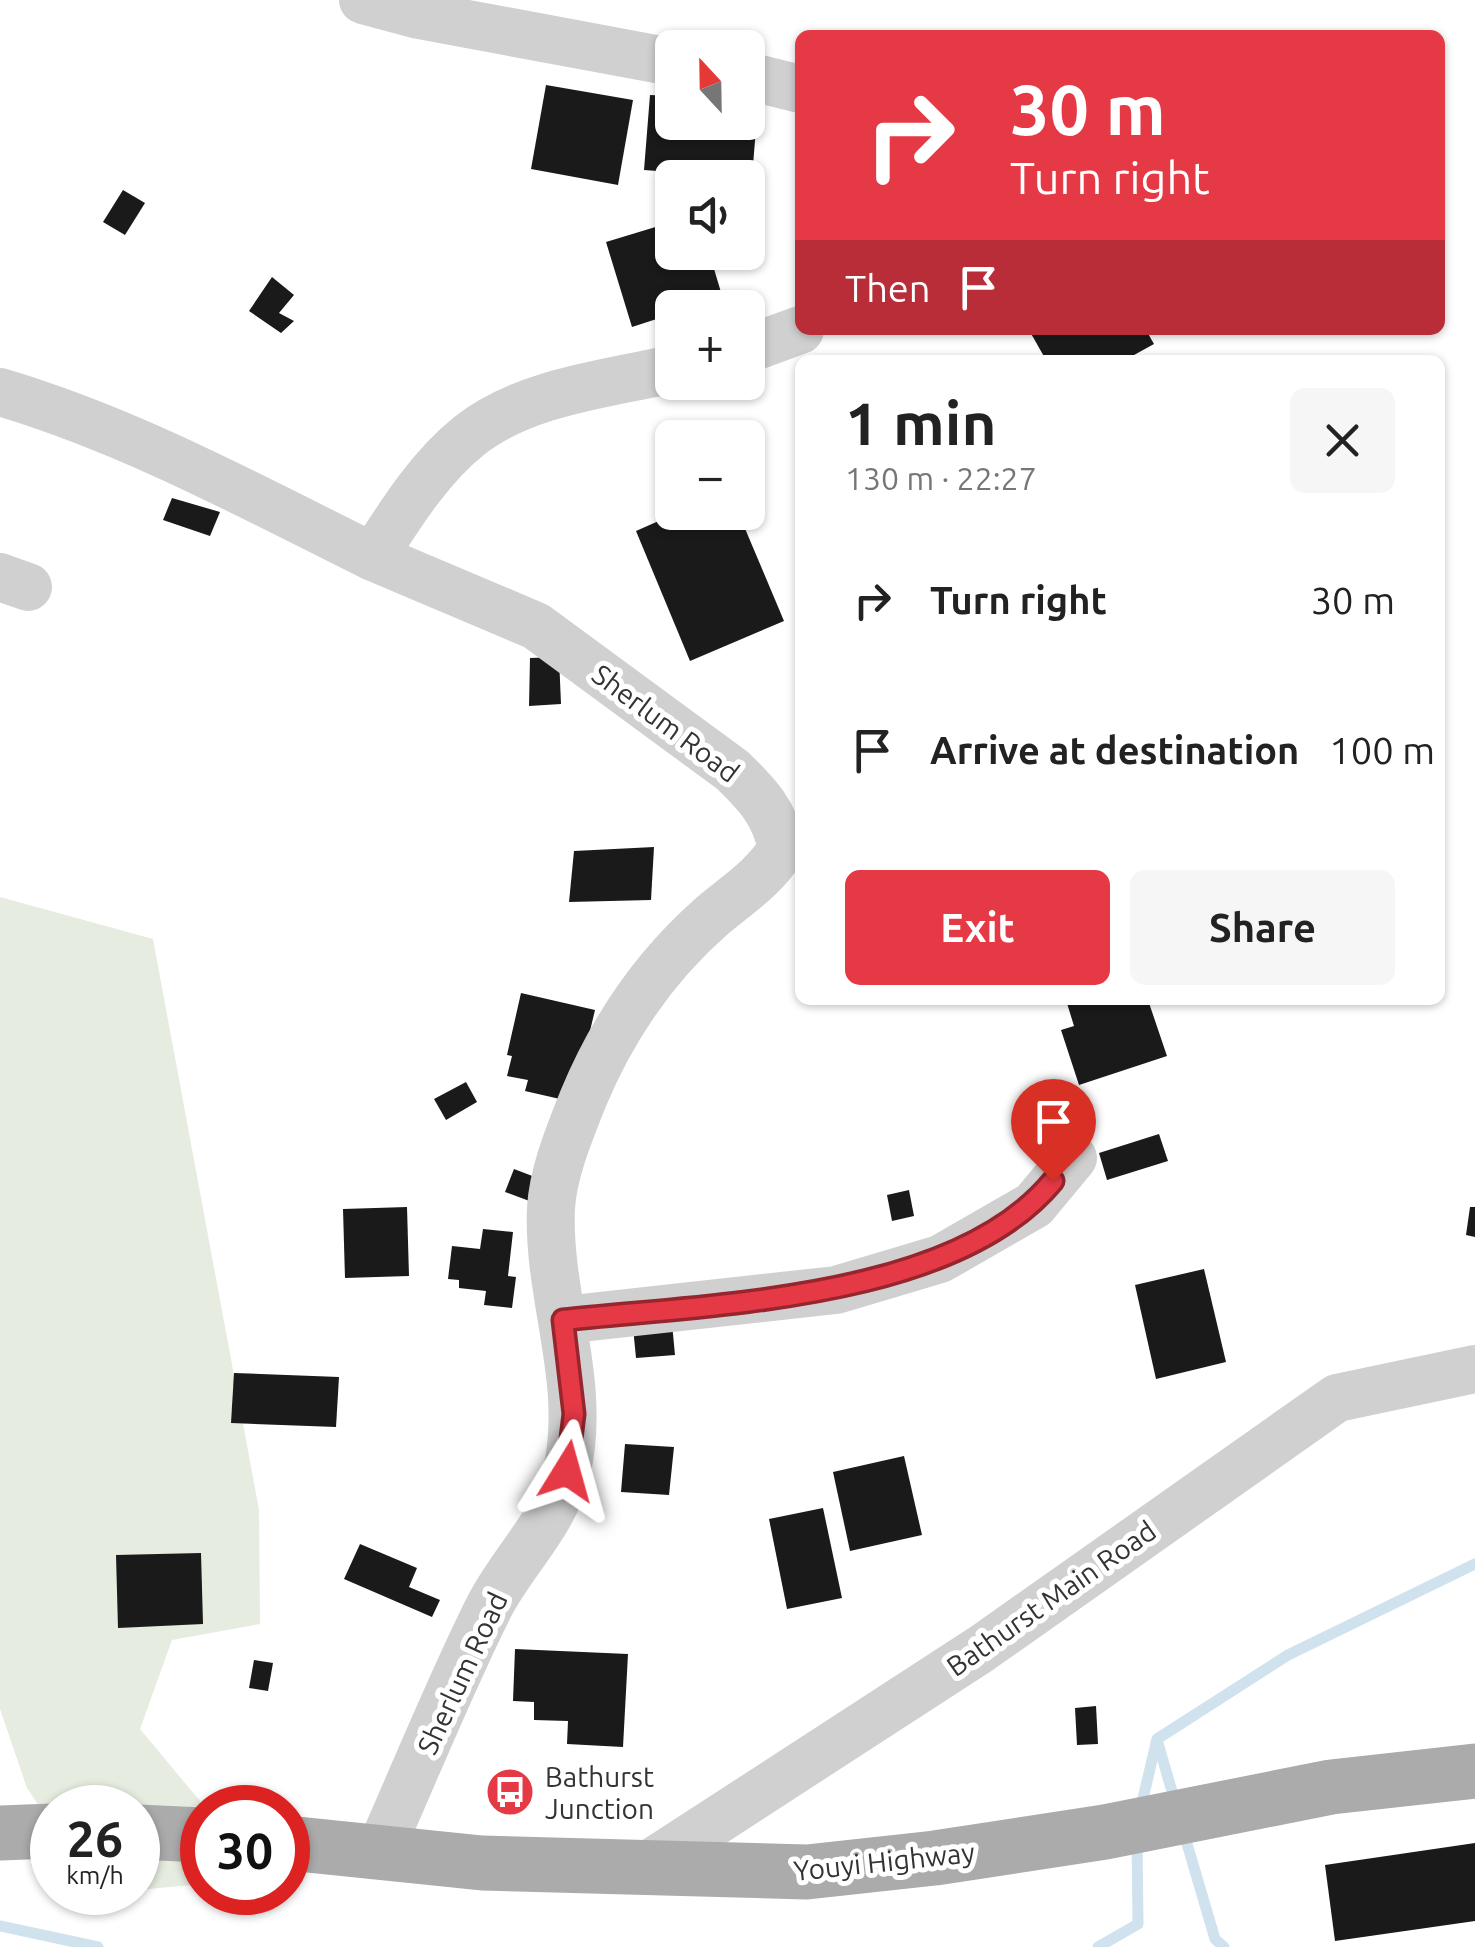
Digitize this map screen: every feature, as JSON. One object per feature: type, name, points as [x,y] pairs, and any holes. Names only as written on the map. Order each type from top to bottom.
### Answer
[{"type":"main road","name":"Youyi Highway","points":[[310,1846],[378,1855],[642,1870],[807,1872],[1105,1832],[1332,1787],[1475,1771]]},
{"type":"main road","points":[[0,1833],[30,1832]]},
{"type":"street","points":[[363,0],[420,15],[655,59]]},
{"type":"street","points":[[765,81],[795,89]]},
{"type":"street","points":[[765,343],[795,332]]},
{"type":"street","points":[[372,557],[437,469],[469,436],[512,411],[559,395],[655,372]]},
{"type":"street","name":"Sherlum Road","points":[[0,392],[77,415],[142,443],[372,557],[536,626],[732,770],[760,797],[777,822],[782,848],[769,871],[712,917],[652,976],[616,1032],[584,1098],[551,1205],[574,1414],[567,1471],[552,1512],[490,1604],[378,1855]]},
{"type":"street","points":[[563,1320],[836,1290],[940,1260],[1034,1204],[1073,1158]]},
{"type":"street","name":"Bathurst Main Road","points":[[642,1870],[981,1649],[1337,1398],[1475,1369]]},
{"type":"shaded area","points":[[0,897],[153,939],[259,1510],[260,1624],[172,1640],[140,1729],[187,1785],[180,1785],[180,1886],[160,1888],[160,1785],[30,1785],[30,1792],[0,1709]]},
{"type":"building","points":[[546,85],[633,100],[618,185],[531,169]]},
{"type":"building","points":[[650,95],[655,95],[655,140],[755,140],[753,160],[655,160],[655,171],[644,170]]},
{"type":"building","points":[[123,190],[145,203],[125,235],[103,222]]},
{"type":"building","points":[[655,227],[655,270],[714,270],[720,290],[655,290],[655,320],[632,327],[606,242]]},
{"type":"building","points":[[272,277],[294,295],[279,313],[294,321],[281,333],[249,311]]},
{"type":"building","points":[[1032,335],[1149,335],[1154,344],[1134,355],[1043,355]]},
{"type":"building","points":[[172,498],[220,512],[210,536],[163,520]]},
{"type":"building","points":[[655,523],[655,530],[746,530],[784,621],[690,661],[636,531]]},
{"type":"building","points":[[559,657],[561,704],[529,706],[530,658]]},
{"type":"building","points":[[654,847],[651,900],[569,902],[574,851]]},
{"type":"building","points":[[521,993],[595,1010],[573,1102],[525,1091],[528,1080],[507,1076],[512,1056],[507,1055]]},
{"type":"building","points":[[1068,1005],[1150,1005],[1167,1056],[1079,1085],[1061,1030],[1074,1026]]},
{"type":"building","points":[[466,1082],[477,1102],[446,1120],[434,1099]]},
{"type":"building","points":[[1159,1134],[1168,1161],[1107,1180],[1099,1153]]},
{"type":"building","points":[[514,1169],[548,1182],[540,1205],[505,1192]]},
{"type":"building","points":[[909,1190],[914,1216],[892,1221],[887,1195]]},
{"type":"building","points":[[407,1207],[409,1276],[345,1278],[343,1209]]},
{"type":"building","points":[[1470,1207],[1475,1207],[1475,1237],[1466,1235]]},
{"type":"building","points":[[483,1229],[513,1232],[508,1276],[516,1277],[512,1308],[484,1305],[486,1291],[459,1288],[459,1280],[448,1279],[452,1246],[480,1249]]},
{"type":"building","points":[[1204,1269],[1226,1362],[1156,1379],[1135,1285]]},
{"type":"building","points":[[671,1313],[675,1355],[636,1358],[632,1317]]},
{"type":"building","points":[[234,1373],[339,1377],[336,1427],[231,1423]]},
{"type":"building","points":[[625,1444],[674,1447],[669,1495],[621,1492]]},
{"type":"building","points":[[904,1456],[922,1535],[850,1551],[833,1472]]},
{"type":"building","points":[[823,1508],[842,1598],[787,1609],[769,1519]]},
{"type":"building","points":[[360,1544],[417,1568],[409,1587],[440,1600],[432,1617],[344,1579]]},
{"type":"building","points":[[201,1553],[203,1624],[118,1628],[116,1555]]},
{"type":"building","points":[[515,1649],[628,1654],[623,1747],[567,1744],[568,1721],[534,1720],[534,1702],[513,1701]]},
{"type":"building","points":[[254,1660],[273,1663],[268,1691],[249,1688]]},
{"type":"building","points":[[1096,1706],[1098,1744],[1077,1745],[1075,1708]]},
{"type":"building","points":[[1475,1843],[1475,1921],[1335,1941],[1325,1865]]},
{"type":"waterway","points":[[1141,1807],[1157,1739],[1288,1655],[1475,1564]]},
{"type":"waterway","points":[[1158,1743],[1175,1802]]},
{"type":"waterway","points":[[1183,1830],[1215,1939],[1224,1947]]},
{"type":"waterway","points":[[1098,1947],[1138,1924],[1137,1840]]},
{"type":"waterway","points":[[0,1926],[98,1947]]},
{"type":"place","name":"Bathurst Junction","points":[[510,1792]]},
{"type":"route","points":[[567,1471],[574,1414],[563,1320],[836,1290],[940,1260],[1034,1204],[1053,1181]]}]
